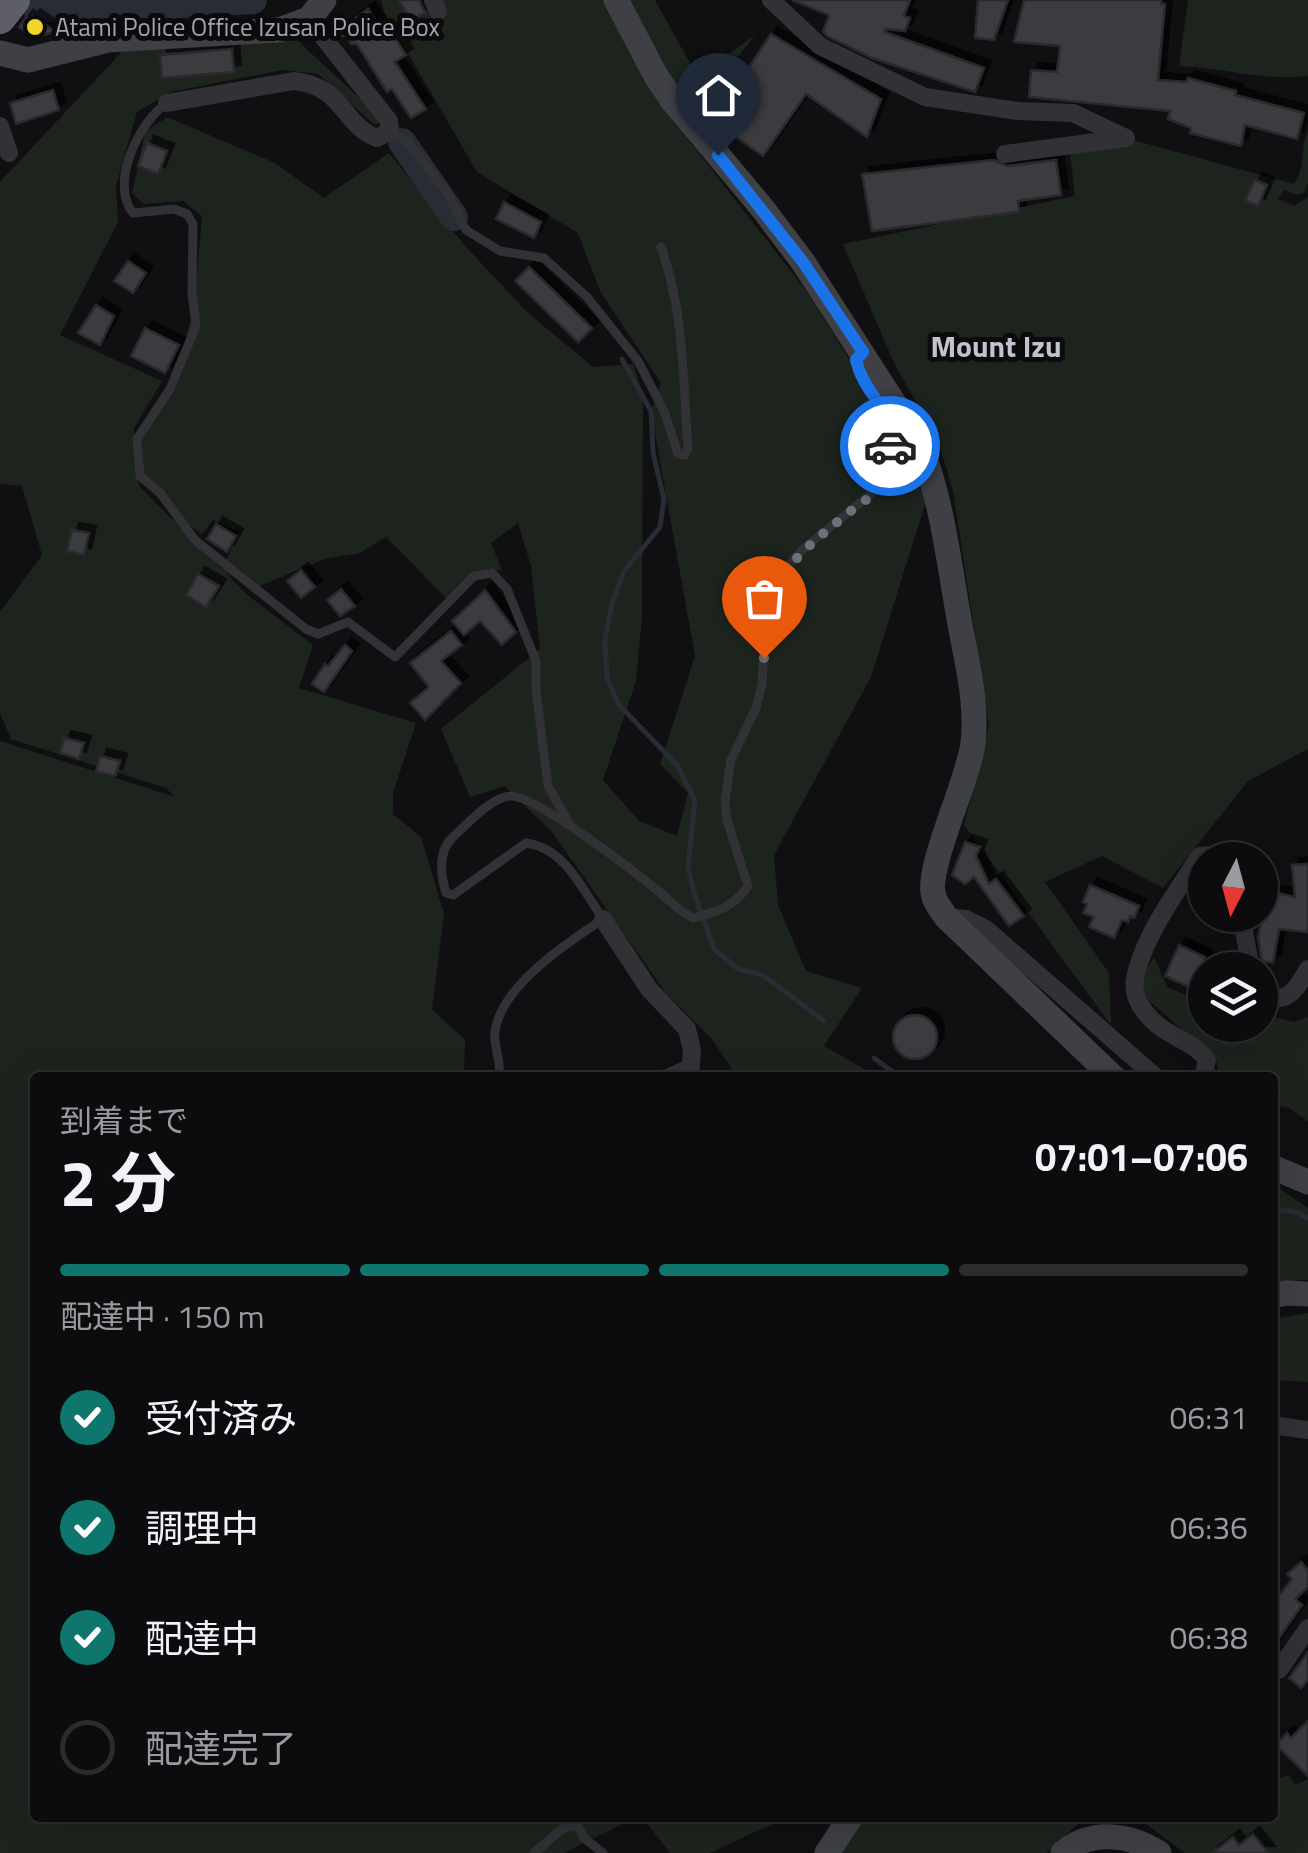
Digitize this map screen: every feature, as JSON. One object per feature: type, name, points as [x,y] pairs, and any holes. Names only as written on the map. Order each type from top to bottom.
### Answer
[{"type":"highway","points":[[0,18],[14,0]]},
{"type":"main road","points":[[616,0],[672,100],[764,209],[863,352],[919,442],[932,474],[973,698],[974,740],[968,773],[932,879],[933,896],[946,917],[1108,1072]]},
{"type":"main road","points":[[0,53],[28,60],[108,40],[279,30],[316,9]]},
{"type":"main road","points":[[1278,1170],[1308,1182]]},
{"type":"main road","points":[[1278,1294],[1308,1294]]},
{"type":"main road","points":[[827,1853],[847,1822]]},
{"type":"main road","points":[[1063,1853],[1073,1844],[1095,1837],[1128,1846],[1138,1840],[1158,1853]]},
{"type":"street","points":[[771,0],[820,46],[925,97],[1018,111],[1073,113],[1126,138],[1005,154]]},
{"type":"street","points":[[168,103],[294,82],[310,83],[335,97],[366,134],[377,138],[390,131],[389,121],[316,9]]},
{"type":"street","points":[[0,126],[9,152]]},
{"type":"street","points":[[1188,874],[1160,916],[1134,980],[1142,1010],[1156,1025],[1201,1051],[1207,1060],[1204,1072]]},
{"type":"street","points":[[946,917],[966,919],[986,929],[1149,1072]]},
{"type":"street","points":[[603,919],[649,990],[687,1028],[692,1050],[690,1070]]},
{"type":"street","points":[[1278,998],[1294,993],[1308,969]]},
{"type":"street","points":[[1278,1426],[1308,1430]]},
{"type":"street","points":[[1279,1670],[1308,1628]]},
{"type":"lane","points":[[168,103],[152,114],[138,134],[126,177],[126,204],[133,213],[174,209],[187,214],[193,224],[192,293],[196,326],[170,389],[137,438],[140,476],[160,493],[196,540],[306,630],[318,634],[348,622],[396,657],[474,576],[492,573],[507,589],[536,661],[548,786],[570,826]]},
{"type":"lane","points":[[390,131],[408,142],[448,194],[466,230],[500,251],[544,258],[587,296],[638,361],[664,412],[678,454],[685,454],[688,448],[678,317],[674,283],[661,247]]},
{"type":"lane","points":[[498,1072],[494,1033],[504,1004],[556,951],[603,919],[560,856],[542,846],[526,844],[454,895],[446,892],[442,857],[446,844],[494,802],[509,796],[525,799],[570,826],[693,918],[740,899],[748,886],[726,820],[725,801],[731,760],[756,708],[762,683],[764,627],[773,595],[786,568],[803,550],[882,486],[892,427],[860,374],[856,360],[863,352]]},
{"type":"lane","points":[[534,1853],[576,1822]]},
{"type":"lane","points":[[578,1822],[584,1838],[604,1853]]},
{"type":"shaded area","points":[[381,0],[609,0],[654,96],[804,288],[908,451],[926,501],[871,677],[774,855],[778,905],[806,971],[862,988],[824,1046],[869,1072],[734,1072],[712,1039],[666,993],[552,832],[505,786],[470,797],[441,729],[540,649],[531,566],[518,523],[491,543],[502,570],[474,572],[450,602],[386,537],[360,553],[324,559],[255,588],[226,573],[246,594],[313,645],[299,688],[416,723],[393,793],[393,814],[421,837],[444,914],[432,1010],[465,1039],[464,1072],[30,1072],[30,1822],[626,1822],[564,1853],[0,1853],[0,741],[175,797],[166,788],[11,739],[0,713],[0,612],[42,555],[22,486],[0,484],[0,182],[131,42],[296,39],[383,120],[375,125],[318,74],[282,70],[171,92],[137,112],[116,186],[118,222],[60,335],[162,381],[134,428],[139,486],[222,569],[239,532],[213,520],[202,534],[180,519],[140,476],[142,438],[170,389],[194,310],[202,216],[183,201],[144,204],[132,193],[145,132],[167,117],[275,163],[324,198],[389,153],[466,247],[528,313],[593,367],[633,364],[643,394],[642,616],[636,681],[603,780],[639,821],[677,836],[688,793],[660,764],[695,656],[651,411],[661,383],[600,291],[578,233],[477,172],[384,12]]},
{"type":"shaded area","points":[[627,0],[655,0],[697,76],[755,35],[697,109],[666,73]]},
{"type":"shaded area","points":[[1188,0],[1308,0],[1308,76],[1275,77],[1179,66]]},
{"type":"shaded area","points":[[1308,131],[1308,183],[1304,193],[1296,195],[1284,190],[1278,199],[1294,206],[1308,197],[1308,749],[1248,781],[1200,842],[1188,842],[1188,857],[1163,888],[1102,856],[1045,882],[1109,973],[1111,1025],[964,825],[989,726],[953,491],[938,441],[895,365],[843,244],[1075,196],[1070,152],[1133,140],[1294,184],[1301,169]]},
{"type":"shaded area","points":[[1154,957],[1167,987],[1188,996],[1188,1035],[1135,988]]},
{"type":"shaded area","points":[[1308,1017],[1308,1121],[1289,1108],[1278,1106],[1278,1072],[1219,1072],[1216,1060],[1196,1042],[1278,1042],[1278,1018],[1294,1022]]},
{"type":"shaded area","points":[[1278,1187],[1308,1208],[1308,1280],[1278,1282]]},
{"type":"shaded area","points":[[1308,1313],[1308,1382],[1278,1380],[1278,1318]]},
{"type":"shaded area","points":[[1289,1775],[1295,1785],[1308,1779],[1308,1853],[1185,1853],[1146,1824],[1278,1822],[1278,1778]]},
{"type":"shaded area","points":[[646,1822],[776,1822],[710,1853],[670,1853]]},
{"type":"shaded area","points":[[859,1822],[1080,1822],[1047,1853],[839,1853]]},
{"type":"building","points":[[399,0],[419,0],[425,13],[411,20]]},
{"type":"building","points":[[792,0],[910,0],[904,16],[910,18],[905,31],[885,32],[984,68],[975,92],[872,58],[827,36],[823,32],[829,15]]},
{"type":"building","points":[[978,0],[1008,0],[994,40],[975,38]]},
{"type":"building","points":[[1024,0],[1161,0],[1165,4],[1158,80],[1187,82],[1188,78],[1304,113],[1297,139],[1245,125],[1241,146],[1190,133],[1191,128],[1168,119],[1170,111],[1029,97],[1031,70],[1057,72],[1060,46],[1014,42]]},
{"type":"building","points":[[368,9],[387,37],[392,33],[406,55],[395,62],[426,109],[411,118],[392,89],[387,92],[357,44],[351,44],[347,35],[339,37],[335,32]]},
{"type":"building","points":[[33,16],[56,32],[34,37],[19,27],[26,17],[31,20]]},
{"type":"building","points":[[771,34],[881,99],[867,137],[806,94],[763,156],[713,121]]},
{"type":"building","points":[[232,49],[234,72],[162,78],[160,55]]},
{"type":"building","points":[[53,90],[59,110],[16,124],[10,103]]},
{"type":"building","points":[[147,143],[167,151],[158,174],[138,166]]},
{"type":"building","points":[[994,160],[1007,166],[1056,160],[1061,195],[1018,201],[1019,212],[872,231],[862,174]]},
{"type":"building","points":[[1255,180],[1267,185],[1258,206],[1245,200]]},
{"type":"building","points":[[504,202],[541,222],[534,238],[496,219]]},
{"type":"building","points":[[128,261],[146,273],[133,293],[114,281]]},
{"type":"building","points":[[529,267],[592,328],[578,342],[515,281]]},
{"type":"building","points":[[96,305],[114,316],[100,345],[78,333]]},
{"type":"building","points":[[145,328],[179,345],[165,373],[131,356]]},
{"type":"building","points":[[216,524],[236,536],[227,552],[207,539]]},
{"type":"building","points":[[72,530],[89,533],[84,555],[67,551]]},
{"type":"building","points":[[301,570],[315,587],[301,598],[287,581]]},
{"type":"building","points":[[198,574],[219,586],[206,607],[186,595]]},
{"type":"building","points":[[341,589],[355,606],[340,616],[327,600]]},
{"type":"building","points":[[485,590],[516,632],[502,645],[480,621],[464,635],[452,621]]},
{"type":"building","points":[[451,631],[462,645],[441,661],[461,683],[425,720],[410,703],[429,687],[410,663]]},
{"type":"building","points":[[345,645],[352,651],[324,692],[312,684]]},
{"type":"building","points":[[64,738],[84,743],[79,759],[60,753]]},
{"type":"building","points":[[100,756],[120,761],[115,776],[96,771]]},
{"type":"building","points":[[965,842],[980,847],[976,856],[989,884],[996,879],[1024,916],[1009,926],[974,877],[965,884],[952,875]]},
{"type":"building","points":[[1308,864],[1308,932],[1279,929],[1275,952],[1260,952],[1259,932],[1278,932],[1278,893],[1295,897],[1292,865]]},
{"type":"building","points":[[1090,885],[1139,906],[1134,918],[1122,920],[1114,938],[1089,927],[1094,917],[1083,913],[1087,904],[1083,902]]},
{"type":"building","points":[[1179,945],[1194,952],[1188,952],[1188,986],[1165,976]]},
{"type":"building","points":[[915,1015],[931,1021],[937,1037],[931,1053],[915,1059],[899,1053],[893,1037],[899,1021]]},
{"type":"building","points":[[1301,1562],[1308,1570],[1308,1587],[1295,1599],[1302,1605],[1278,1639],[1278,1596],[1292,1579],[1287,1574]]},
{"type":"building","points":[[1308,1652],[1308,1680],[1301,1688],[1289,1678]]},
{"type":"building","points":[[1308,1721],[1308,1776],[1278,1747],[1287,1733],[1291,1738]]},
{"type":"building","points":[[1253,1834],[1268,1853],[1212,1853],[1233,1837],[1239,1845]]},
{"type":"waterway","points":[[34,5],[65,11],[253,0]]},
{"type":"waterway","points":[[402,142],[454,217]]},
{"type":"waterway","points":[[622,359],[651,411],[653,453],[664,499],[660,527],[624,571],[612,604],[605,640],[607,678],[618,704],[677,765],[695,800],[688,867],[714,949],[738,969],[763,975],[824,1021]]},
{"type":"waterway","points":[[874,1058],[893,1072]]},
{"type":"waterway","points":[[1278,1209],[1308,1218]]},
{"type":"way so far","points":[[764,658],[764,627],[786,568],[882,486],[890,446]]},
{"type":"place","name":"Atami Police Office Izusan Police Box","points":[[35,27]]},
{"type":"district","name":"Mount Izu","points":[[996,346]]},
{"type":"route","points":[[718,155],[764,209],[863,352],[856,360],[860,374],[892,427],[890,446]]}]
